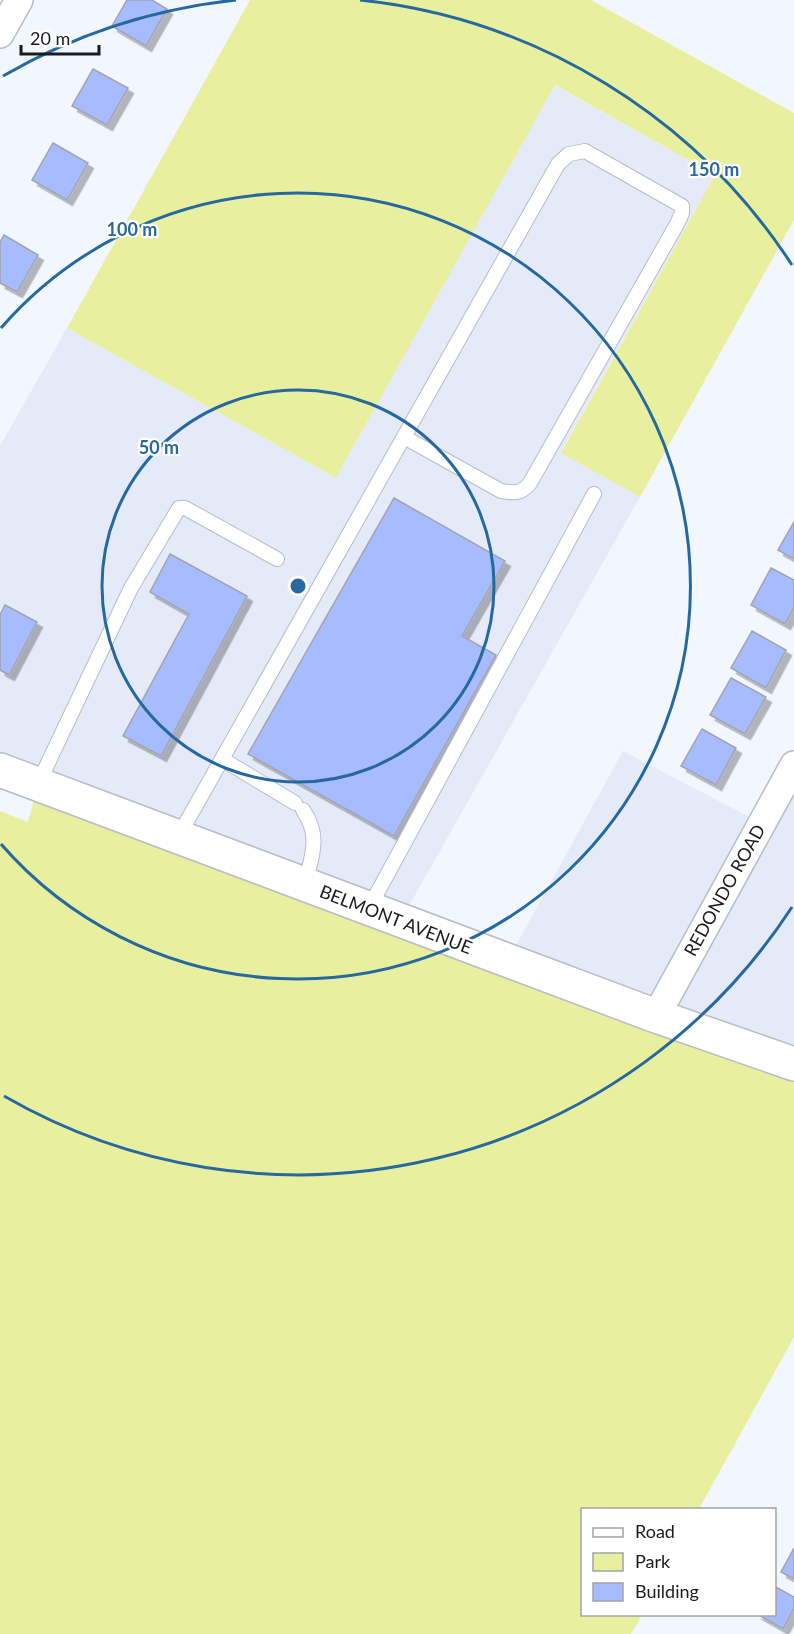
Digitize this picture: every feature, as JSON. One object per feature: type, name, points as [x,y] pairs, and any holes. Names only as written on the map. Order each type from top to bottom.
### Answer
[{"type":"main road","name":"BELMONT AVENUE","points":[[0,770],[656,1016],[794,1064]]},
{"type":"street","points":[[0,34],[19,0]]},
{"type":"street","name":"REDONDO ROAD","points":[[656,1016],[794,765]]},
{"type":"lane","points":[[178,837],[558,164],[569,154],[585,152],[682,206],[682,213],[677,224],[524,491],[516,493],[501,490],[404,438]]},
{"type":"lane","points":[[369,908],[594,494]]},
{"type":"lane","points":[[38,784],[131,588],[179,508],[185,508],[277,559]]},
{"type":"lane","points":[[222,759],[299,806],[314,831],[315,846],[305,884]]},
{"type":"shaded area","points":[[554,85],[715,175],[561,452],[640,497],[401,920],[0,770],[0,446],[67,328],[336,478]]},
{"type":"shaded area","points":[[623,751],[761,823],[794,786],[794,1064],[508,960]]},
{"type":"green space","points":[[250,0],[591,0],[794,113],[794,220],[640,497],[561,453],[715,175],[555,85],[336,478],[67,328]]},
{"type":"green space","points":[[38,784],[794,1064],[794,1337],[700,1508],[581,1508],[581,1616],[641,1616],[631,1634],[0,1634],[0,811],[28,822]]},
{"type":"building","points":[[127,0],[152,0],[167,9],[146,46],[112,26]]},
{"type":"building","points":[[93,69],[128,88],[107,125],[72,106]]},
{"type":"building","points":[[53,143],[88,163],[67,200],[32,180]]},
{"type":"building","points":[[4,235],[38,255],[17,292],[0,283],[0,242]]},
{"type":"building","points":[[394,498],[505,561],[462,636],[496,655],[394,836],[248,754]]},
{"type":"building","points":[[794,522],[794,559],[778,550]]},
{"type":"building","points":[[170,554],[247,596],[161,756],[123,736],[189,614],[150,592]]},
{"type":"building","points":[[771,568],[794,580],[794,608],[785,624],[751,605]]},
{"type":"building","points":[[5,605],[37,622],[9,675],[0,670],[0,615]]},
{"type":"building","points":[[752,631],[786,650],[766,688],[731,668]]},
{"type":"building","points":[[731,678],[766,697],[745,734],[710,715]]},
{"type":"building","points":[[702,729],[736,748],[716,785],[681,766]]},
{"type":"building","points":[[794,1548],[794,1579],[781,1572]]},
{"type":"building","points":[[776,1587],[794,1597],[794,1608],[783,1629],[760,1616],[776,1616]]}]
